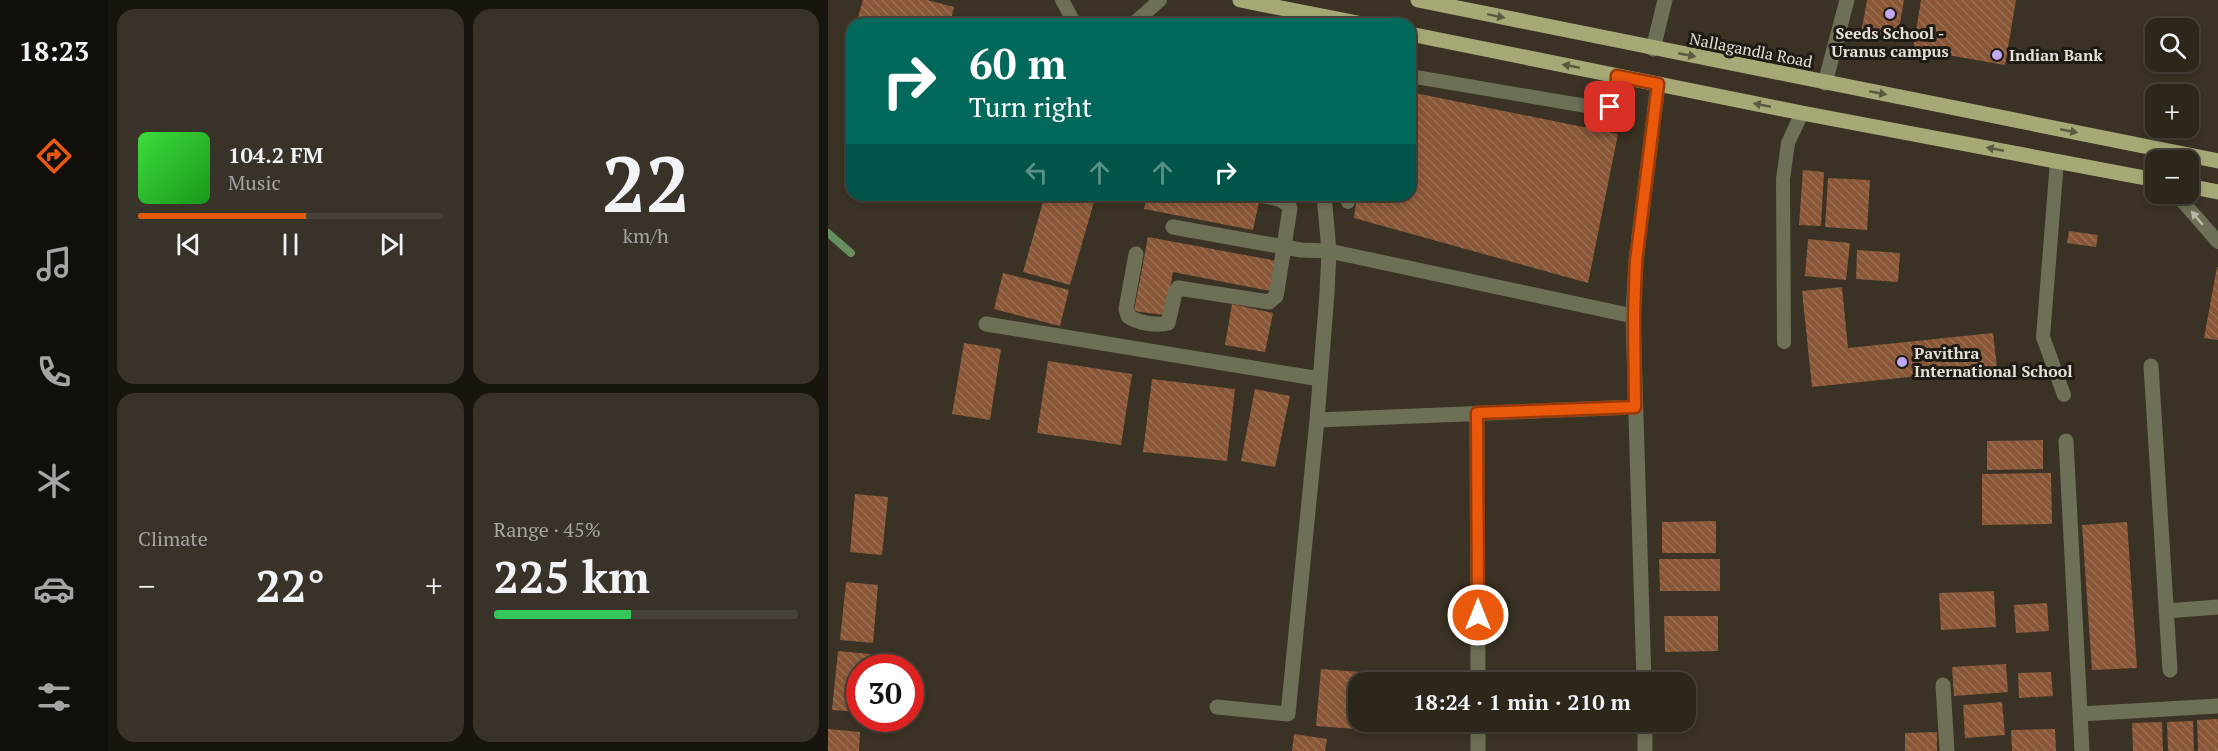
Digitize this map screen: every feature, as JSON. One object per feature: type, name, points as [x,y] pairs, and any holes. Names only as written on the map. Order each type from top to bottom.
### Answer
[{"type":"main road","points":[[1240,0],[1305,18]]},
{"type":"main road","name":"Nallagandla Road","points":[[1418,0],[2218,161]]},
{"type":"main road","points":[[1416,35],[1802,113],[2145,178]]},
{"type":"main road","points":[[2199,188],[2218,192]]},
{"type":"street","points":[[1653,49],[1665,0]]},
{"type":"street","points":[[1825,82],[1847,0]]},
{"type":"street","points":[[1644,672],[1634,316],[1636,261],[1658,84]]},
{"type":"street","points":[[1136,255],[1126,313],[1133,320],[1168,323],[1178,288],[1263,302],[1273,300],[1277,291],[1290,213],[1288,204],[1277,201]]},
{"type":"street","points":[[1217,707],[1288,714],[1320,379],[1329,251],[1325,201]]},
{"type":"street","points":[[1173,227],[1285,247],[1329,251],[1634,316]]},
{"type":"street","points":[[986,324],[1320,379]]},
{"type":"street","points":[[2151,366],[2170,670]]},
{"type":"street","points":[[1317,420],[1635,407]]},
{"type":"street","points":[[1477,413],[1478,672]]},
{"type":"street","points":[[2066,441],[2082,751]]},
{"type":"street","points":[[2166,611],[2218,607]]},
{"type":"street","points":[[1943,685],[1947,751]]},
{"type":"street","points":[[2080,714],[2218,706]]},
{"type":"street","points":[[1478,732],[1478,751]]},
{"type":"street","points":[[1645,732],[1645,751]]},
{"type":"lane","points":[[1062,0],[1072,18]]},
{"type":"lane","points":[[1140,18],[1160,0]]},
{"type":"lane","points":[[1416,77],[1604,109],[1610,107],[1612,102],[1617,76]]},
{"type":"lane","points":[[1784,342],[1783,179],[1788,143],[1802,113]]},
{"type":"lane","points":[[2057,161],[2043,337],[2064,395]]},
{"type":"lane","points":[[2185,204],[2218,242]]},
{"type":"building","points":[[863,0],[927,0],[954,7],[951,18],[858,18]]},
{"type":"building","points":[[1867,0],[1904,0],[1897,40],[1861,33]]},
{"type":"building","points":[[1921,0],[2016,0],[2005,65],[1913,49]]},
{"type":"building","points":[[1416,93],[1618,134],[1588,283],[1354,218],[1356,201],[1416,201]]},
{"type":"building","points":[[1803,170],[1824,172],[1821,226],[1799,225]]},
{"type":"building","points":[[1828,178],[1870,180],[1867,230],[1825,227]]},
{"type":"building","points":[[1043,201],[1094,201],[1070,285],[1023,272]]},
{"type":"building","points":[[1146,201],[1259,201],[1253,230],[1144,209]]},
{"type":"building","points":[[2069,231],[2098,235],[2096,247],[2067,243]]},
{"type":"building","points":[[1148,237],[1277,261],[1270,291],[1173,272],[1165,315],[1134,311]]},
{"type":"building","points":[[1808,239],[1850,243],[1846,280],[1805,276]]},
{"type":"building","points":[[1857,250],[1900,253],[1898,282],[1856,279]]},
{"type":"building","points":[[2218,267],[2218,340],[2204,338]]},
{"type":"building","points":[[1003,273],[1069,290],[1060,326],[994,309]]},
{"type":"building","points":[[1842,287],[1848,348],[1993,333],[1997,368],[1812,387],[1802,291]]},
{"type":"building","points":[[1232,304],[1273,313],[1265,352],[1225,345]]},
{"type":"building","points":[[964,343],[1001,349],[990,420],[952,414]]},
{"type":"building","points":[[1048,361],[1132,374],[1121,445],[1037,433]]},
{"type":"building","points":[[1152,379],[1235,389],[1227,461],[1143,452]]},
{"type":"building","points":[[1255,389],[1290,396],[1275,467],[1241,461]]},
{"type":"building","points":[[2043,440],[2043,469],[1987,470],[1987,441]]},
{"type":"building","points":[[2051,473],[2052,524],[1982,525],[1982,474]]},
{"type":"building","points":[[855,494],[888,497],[882,555],[850,552]]},
{"type":"building","points":[[1716,521],[1716,553],[1662,553],[1662,522]]},
{"type":"building","points":[[2127,522],[2137,668],[2092,670],[2082,525]]},
{"type":"building","points":[[1659,559],[1720,559],[1720,591],[1660,591]]},
{"type":"building","points":[[846,582],[878,585],[873,643],[840,640]]},
{"type":"building","points":[[1994,591],[1996,627],[1941,630],[1939,593]]},
{"type":"building","points":[[2047,603],[2049,631],[2016,633],[2014,605]]},
{"type":"building","points":[[1664,616],[1718,616],[1718,651],[1665,652]]},
{"type":"building","points":[[838,651],[870,654],[846,654],[846,711],[832,710]]},
{"type":"building","points":[[2006,664],[2008,692],[1954,696],[1952,667]]},
{"type":"building","points":[[1321,669],[1360,672],[1348,672],[1348,728],[1316,726]]},
{"type":"building","points":[[2051,672],[2053,696],[2019,698],[2018,673]]},
{"type":"building","points":[[2002,702],[2005,735],[1965,738],[1963,705]]},
{"type":"building","points":[[2218,719],[2218,751],[2198,751],[2197,720]]},
{"type":"building","points":[[2193,721],[2194,751],[2168,751],[2167,722]]},
{"type":"building","points":[[2162,722],[2163,751],[2133,751],[2132,723]]},
{"type":"building","points":[[828,729],[860,732],[859,751],[828,751]]},
{"type":"building","points":[[2055,729],[2056,751],[2012,751],[2011,730]]},
{"type":"building","points":[[1937,732],[1937,751],[1905,751],[1905,733]]},
{"type":"building","points":[[1294,734],[1327,739],[1325,751],[1292,751]]},
{"type":"waterway","points":[[828,233],[851,253]]},
{"type":"place","name":"Seeds School - Uranus campus","points":[[1890,14]]},
{"type":"place","name":"Indian Bank","points":[[1997,55]]},
{"type":"place","name":"Pavithra International School","points":[[1902,362]]},
{"type":"route","points":[[1478,615],[1477,413],[1635,407],[1636,261],[1658,84],[1617,76],[1616,91],[1610,107]]}]
